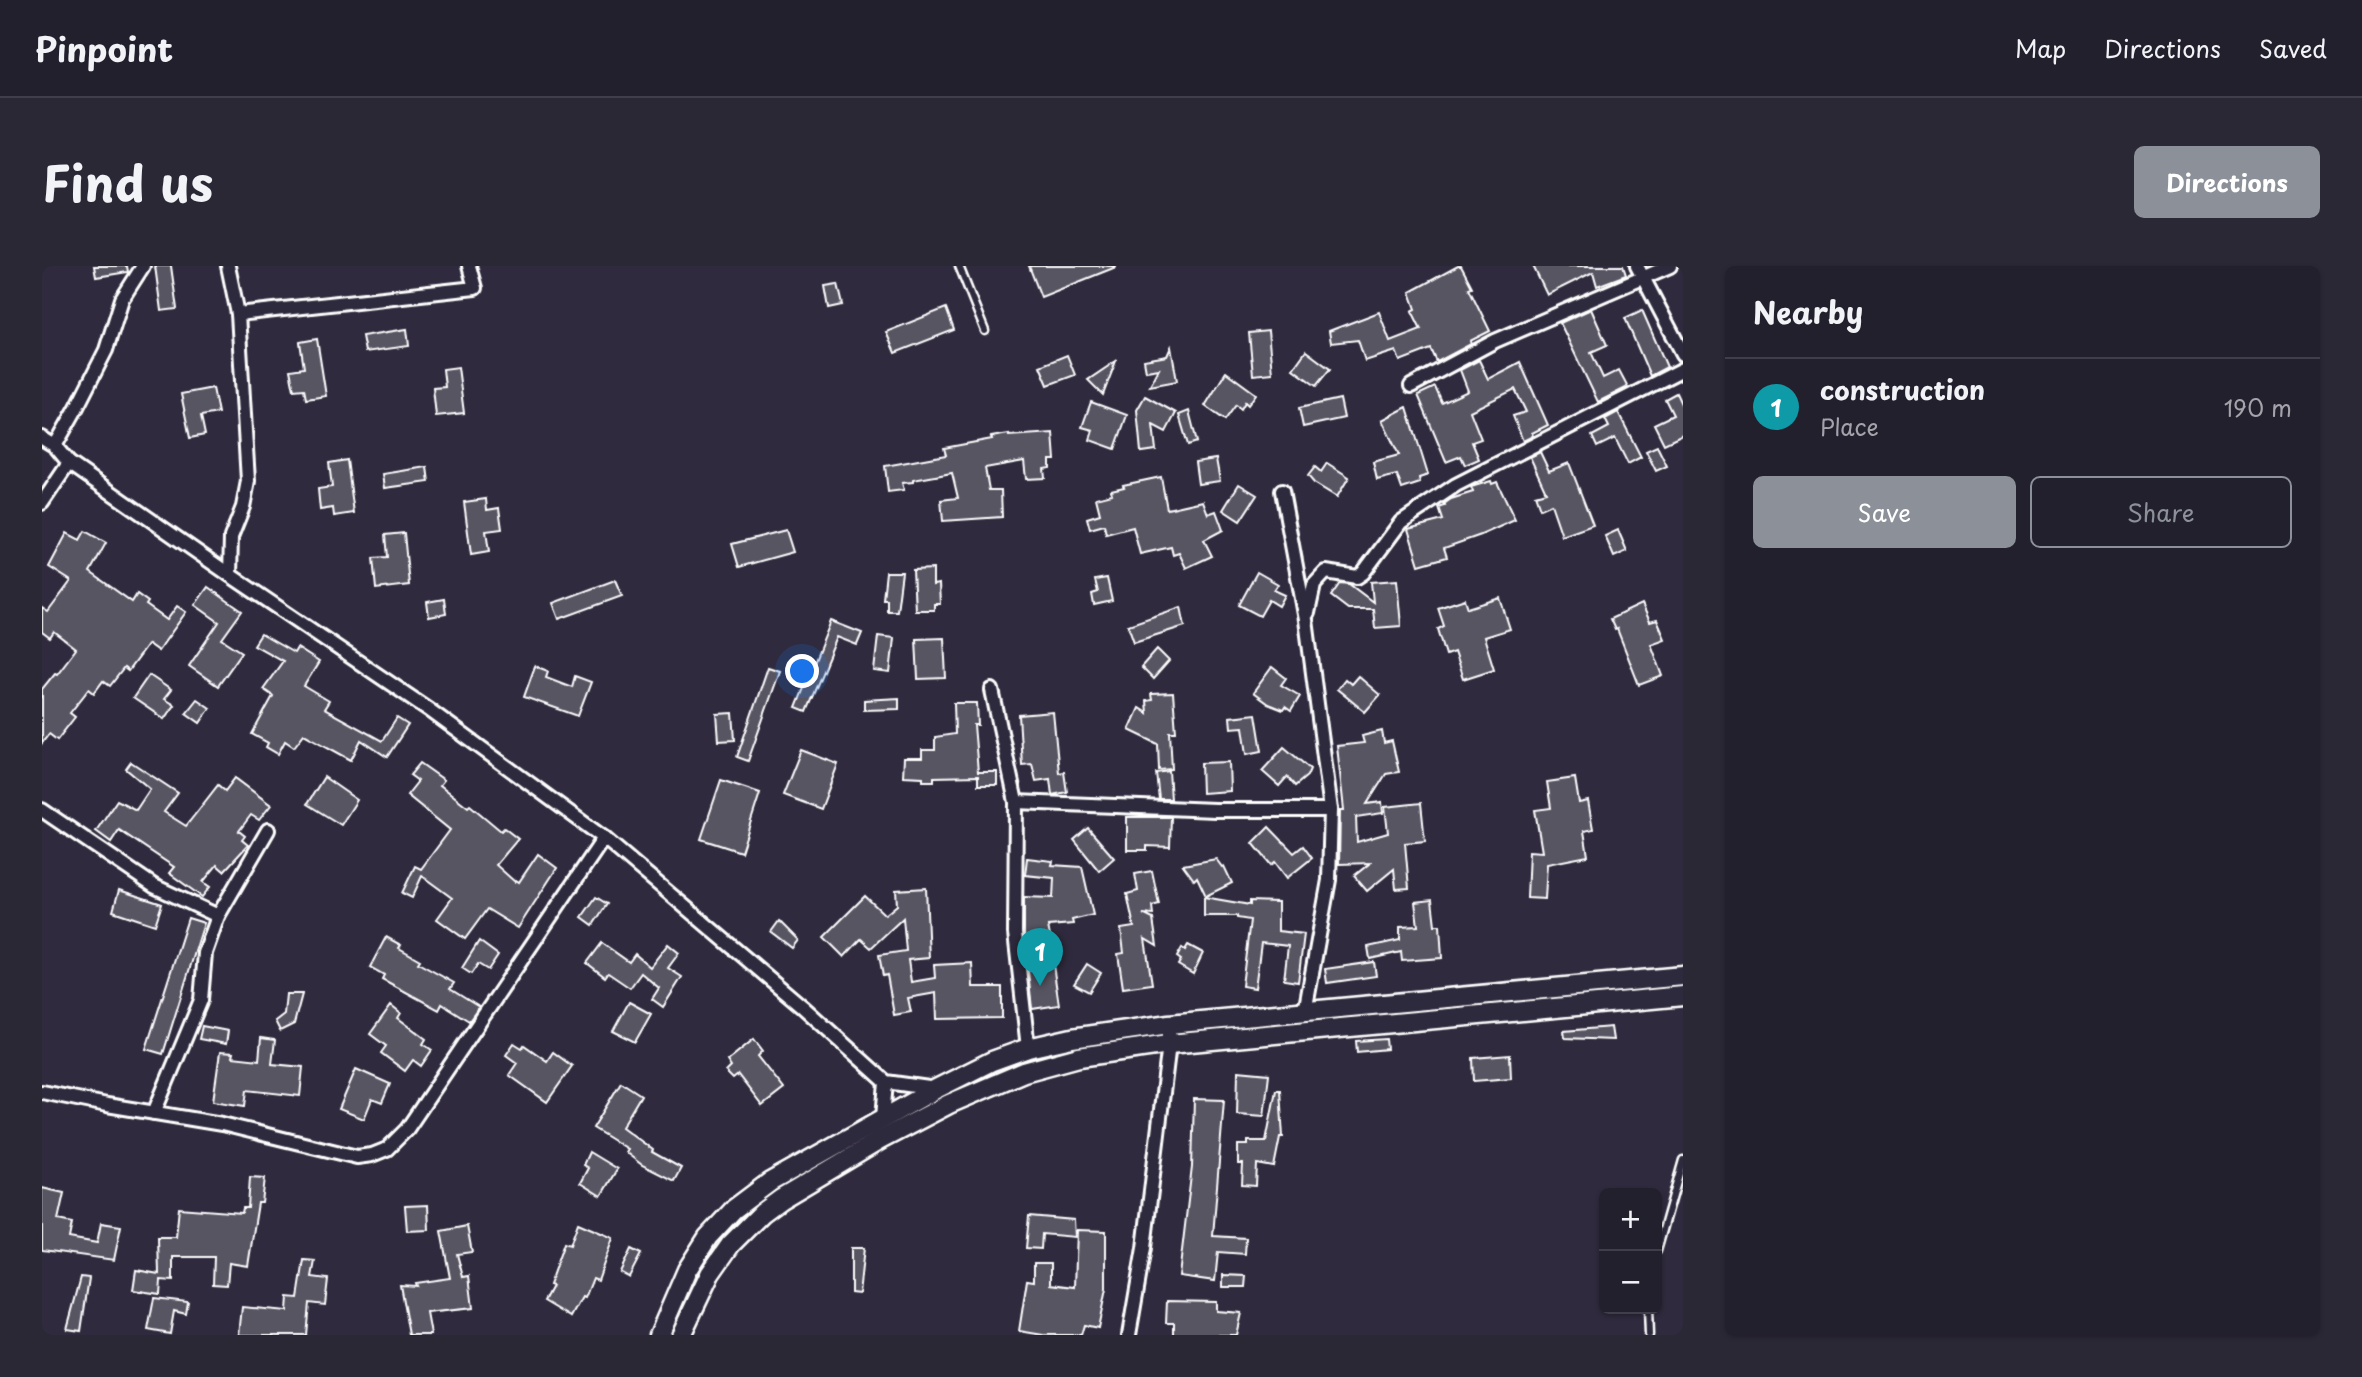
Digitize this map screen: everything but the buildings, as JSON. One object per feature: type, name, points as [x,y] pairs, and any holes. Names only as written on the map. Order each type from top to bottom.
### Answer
[{"type":"street","points":[[55,446],[106,350],[122,299],[143,266]]},
{"type":"street","points":[[228,266],[238,314],[248,481],[243,507],[231,537],[230,575]]},
{"type":"street","points":[[238,314],[475,288],[469,266]]},
{"type":"street","points":[[1411,386],[1495,341],[1640,272],[1670,266]]},
{"type":"street","points":[[1640,272],[1683,354]]},
{"type":"street","points":[[1306,620],[1314,585],[1326,572],[1357,577],[1363,573],[1401,522],[1456,485],[1683,369]]},
{"type":"street","points":[[42,438],[55,446],[69,463],[428,709],[604,838],[803,1007],[886,1082],[936,1089]]},
{"type":"street","points":[[42,503],[69,463]]},
{"type":"street","points":[[1282,491],[1306,620],[1331,810],[1329,880],[1305,1012]]},
{"type":"street","points":[[992,690],[1016,802],[1015,933],[1028,1048]]},
{"type":"street","points":[[1016,802],[1215,810],[1331,810]]},
{"type":"street","points":[[42,810],[154,886],[218,916]]},
{"type":"street","points":[[154,1113],[201,1000],[205,953],[218,916],[268,830]]},
{"type":"street","points":[[42,1092],[222,1124],[357,1157],[387,1149],[407,1129],[428,1099],[604,838]]},
{"type":"street","points":[[659,1335],[687,1270],[708,1237],[734,1209],[770,1182],[883,1118],[992,1061],[1028,1048],[1072,1038],[1169,1024],[1683,976]]},
{"type":"street","points":[[681,1335],[710,1274],[731,1244],[762,1213],[880,1140],[950,1104],[1024,1072],[1079,1057],[1169,1044],[1683,996]]},
{"type":"street","points":[[1129,1335],[1144,1248],[1169,1044],[1169,1024]]},
{"type":"street","points":[[883,1118],[886,1082]]},
{"type":"street","points":[[675,1296],[695,1305]]},
{"type":"lane","points":[[959,266],[985,331]]},
{"type":"lane","points":[[1662,1234],[1683,1160]]},
{"type":"lane","points":[[1648,1314],[1649,1335]]},
{"type":"place","name":"construction","points":[[1040,986]]}]
